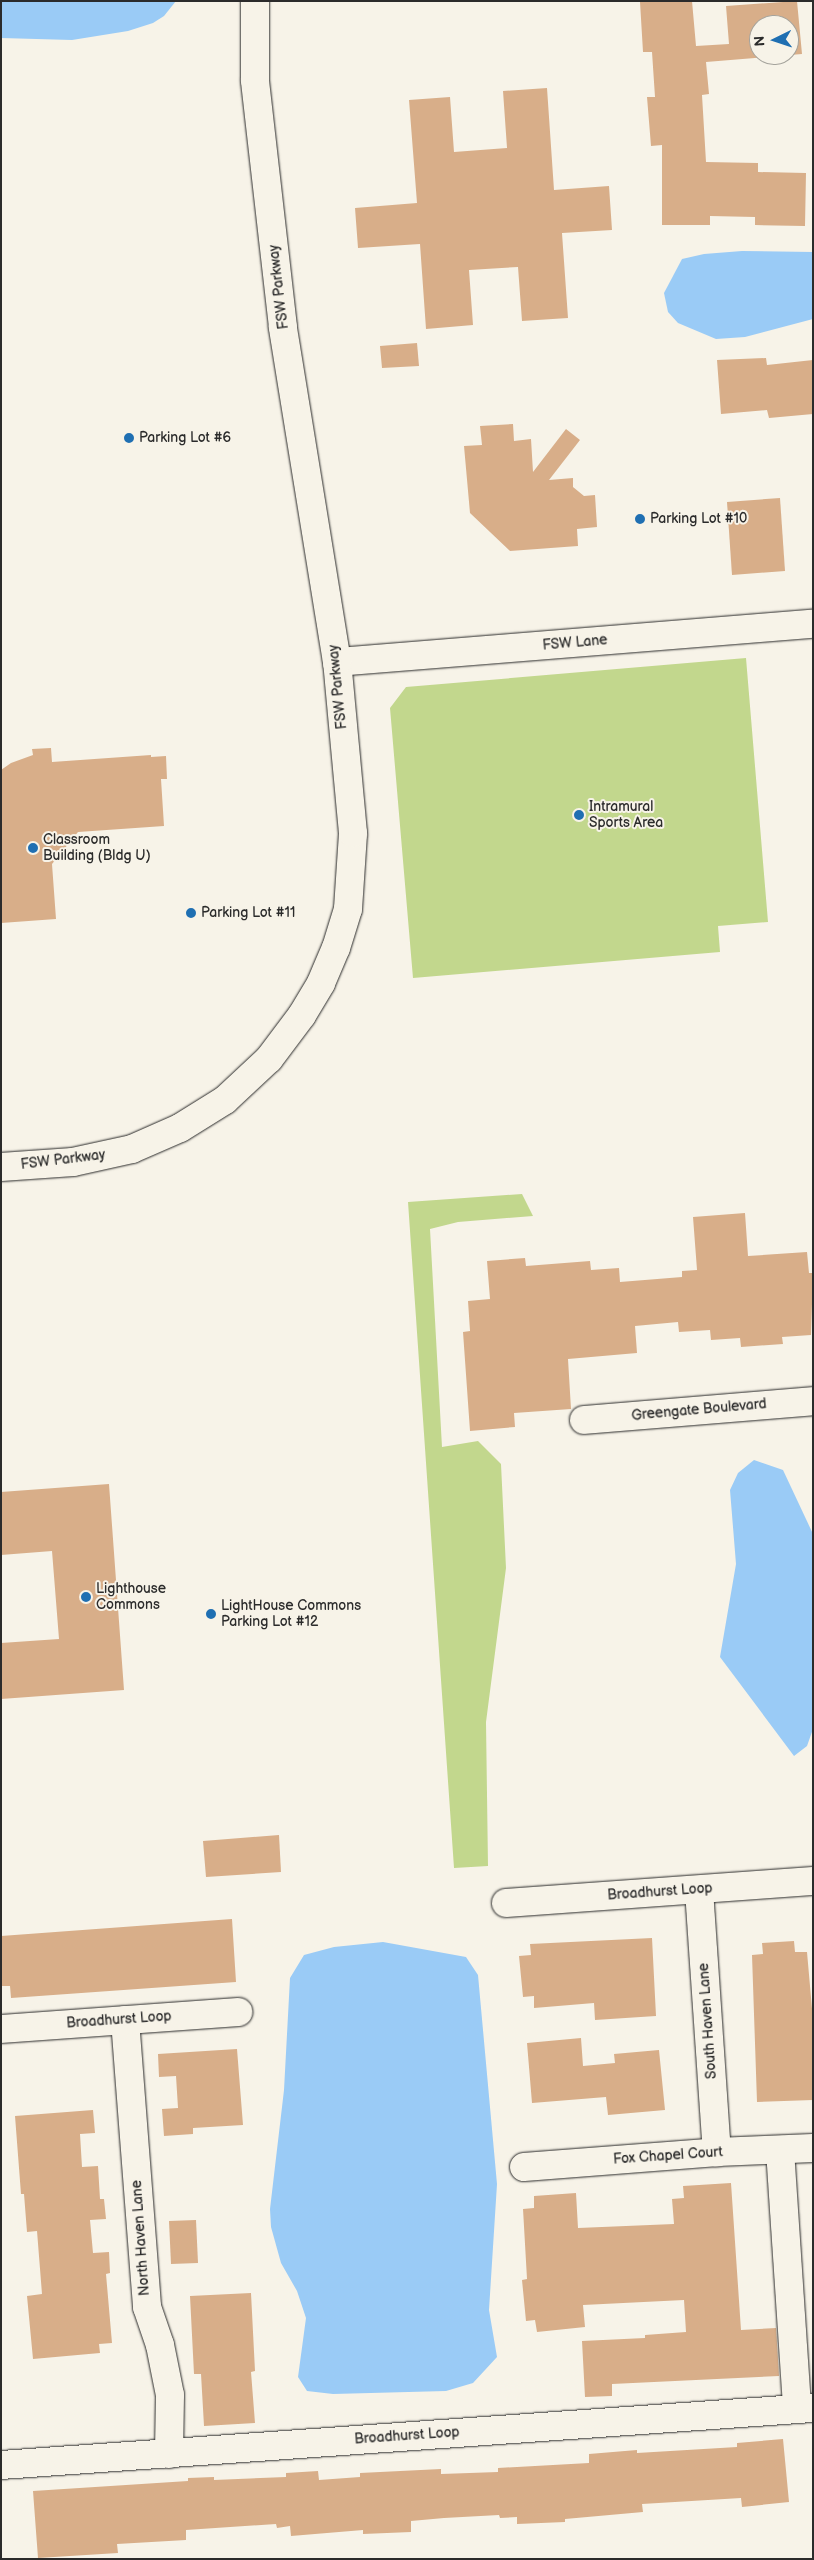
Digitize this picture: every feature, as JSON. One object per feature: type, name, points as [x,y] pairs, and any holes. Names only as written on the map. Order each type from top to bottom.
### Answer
[{"type":"street","name":"FSW Parkway","points":[[1,1167],[74,1162],[132,1149],[180,1128],[225,1100],[269,1060],[302,1015],[336,948],[348,909],[353,833],[337,662],[283,327],[255,80],[255,1]]},
{"type":"street","name":"FSW Lane","points":[[337,662],[813,624]]},
{"type":"street","name":"Greengate Boulevard","points":[[584,1420],[813,1401]]},
{"type":"street","name":"Broadhurst Loop","points":[[506,1903],[813,1881]]},
{"type":"street","name":"South Haven Lane","points":[[699,1890],[717,2152]]},
{"type":"street","name":"Broadhurst Loop","points":[[1,2029],[238,2012]]},
{"type":"street","name":"North Haven Lane","points":[[125,2020],[147,2307],[160,2345],[170,2395],[169,2454]]},
{"type":"street","name":"Fox Chapel Court","points":[[524,2167],[717,2152],[813,2148]]},
{"type":"street","points":[[780,2150],[805,2408]]},
{"type":"street","name":"Broadhurst Loop","points":[[1,2465],[805,2408]]},
{"type":"green space","name":"Intramural Sports Area","points":[[746,658],[768,922],[718,926],[720,952],[413,978],[390,708],[406,687]]},
{"type":"green space","points":[[522,1194],[533,1216],[458,1222],[430,1229],[442,1447],[478,1441],[501,1464],[506,1568],[486,1722],[488,1866],[454,1868],[408,1202]]},
{"type":"water","points":[[1,1],[176,1],[164,16],[153,23],[128,31],[72,40],[1,38]]},
{"type":"water","points":[[742,251],[813,252],[813,319],[745,337],[716,339],[678,323],[668,312],[664,293],[682,259],[704,254]]},
{"type":"water","points":[[754,1460],[783,1470],[813,1534],[813,1729],[807,1746],[794,1756],[720,1657],[736,1564],[730,1490],[738,1473]]},
{"type":"water","points":[[383,1942],[466,1957],[478,1975],[497,2184],[489,2310],[497,2357],[473,2383],[446,2391],[333,2394],[307,2391],[298,2377],[306,2318],[297,2291],[281,2263],[271,2227],[270,2209],[284,2090],[290,1978],[304,1955],[334,1947]]},
{"type":"building","points":[[692,1],[696,46],[729,44],[726,6],[797,1],[798,15],[749,15],[749,58],[706,62],[709,94],[702,95],[706,162],[758,163],[758,172],[806,173],[805,226],[755,225],[755,217],[710,216],[710,225],[662,225],[662,145],[651,146],[647,97],[655,97],[652,52],[643,52],[640,2]]},
{"type":"building","points":[[799,22],[802,54],[799,54]]},
{"type":"building","points":[[547,88],[554,190],[609,186],[612,230],[562,233],[568,318],[522,321],[518,267],[469,270],[473,325],[426,329],[420,244],[358,248],[355,208],[417,203],[409,100],[450,97],[454,152],[507,148],[503,91]]},
{"type":"building","points":[[417,343],[419,366],[382,368],[380,346]]},
{"type":"building","points":[[766,358],[767,365],[813,360],[813,414],[769,418],[767,410],[721,414],[717,360]]},
{"type":"building","points":[[513,424],[514,441],[531,439],[533,472],[566,429],[580,440],[549,480],[573,478],[573,487],[584,496],[595,495],[597,527],[577,529],[578,546],[510,551],[470,513],[464,446],[482,445],[480,426]]},
{"type":"building","points":[[780,498],[785,571],[732,575],[727,502]]},
{"type":"building","name":"Classroom Building (Bldg U)","points":[[51,748],[52,762],[151,755],[151,757],[166,756],[167,779],[161,779],[164,826],[78,832],[52,864],[56,919],[1,923],[1,770],[11,763],[33,755],[32,749]]},
{"type":"building","points":[[745,1213],[748,1256],[807,1252],[809,1273],[813,1273],[811,1335],[782,1337],[783,1344],[741,1347],[740,1338],[711,1340],[710,1330],[679,1332],[678,1322],[635,1326],[637,1353],[568,1359],[571,1409],[514,1413],[515,1427],[470,1431],[463,1332],[470,1331],[468,1301],[490,1299],[487,1261],[525,1258],[526,1266],[590,1261],[591,1270],[619,1268],[620,1282],[682,1277],[682,1271],[697,1270],[693,1217]]},
{"type":"building","name":"Lighthouse Commons","points":[[109,1484],[124,1690],[1,1699],[1,1643],[59,1639],[52,1551],[1,1555],[1,1492]]},
{"type":"building","points":[[279,1835],[281,1872],[206,1877],[203,1841]]},
{"type":"building","points":[[232,1919],[236,1982],[11,1998],[10,1986],[1,1986],[1,1936]]},
{"type":"building","points":[[652,1938],[656,2016],[595,2020],[594,2003],[534,2008],[534,1996],[523,1997],[519,1956],[531,1955],[530,1944]]},
{"type":"building","points":[[794,1941],[795,1952],[807,1952],[813,2020],[813,2100],[757,2102],[752,1955],[763,1954],[762,1943]]},
{"type":"building","points":[[581,2038],[583,2066],[615,2063],[614,2054],[659,2050],[665,2110],[608,2115],[606,2097],[532,2103],[527,2043]]},
{"type":"building","points":[[237,2049],[243,2125],[193,2128],[193,2134],[164,2136],[162,2109],[178,2108],[176,2076],[159,2077],[158,2054]]},
{"type":"building","points":[[93,2110],[95,2133],[80,2134],[82,2167],[98,2166],[100,2199],[104,2199],[106,2219],[90,2220],[93,2253],[109,2252],[110,2273],[106,2274],[112,2343],[99,2344],[100,2353],[33,2359],[27,2296],[42,2294],[37,2231],[27,2232],[24,2194],[21,2194],[15,2116]]},
{"type":"building","points":[[731,2183],[741,2330],[776,2328],[779,2376],[612,2384],[612,2396],[585,2397],[582,2341],[645,2338],[645,2335],[686,2332],[684,2300],[583,2305],[585,2327],[537,2332],[535,2320],[526,2321],[522,2280],[527,2279],[523,2209],[534,2208],[534,2196],[576,2193],[578,2228],[674,2224],[672,2199],[684,2198],[683,2186]]},
{"type":"building","points":[[196,2220],[198,2263],[171,2264],[169,2221]]},
{"type":"building","points":[[251,2293],[255,2371],[251,2372],[255,2423],[204,2426],[201,2374],[194,2374],[190,2296]]},
{"type":"building","points":[[783,2439],[789,2502],[742,2507],[741,2498],[642,2504],[643,2512],[565,2519],[565,2522],[517,2524],[517,2517],[500,2518],[499,2515],[444,2518],[411,2521],[411,2532],[363,2534],[363,2530],[291,2536],[290,2526],[277,2528],[276,2524],[186,2530],[186,2540],[117,2544],[118,2553],[38,2558],[33,2491],[188,2481],[188,2478],[214,2477],[214,2480],[286,2477],[286,2473],[318,2471],[319,2480],[360,2477],[360,2473],[441,2469],[441,2474],[498,2472],[498,2468],[589,2463],[589,2454],[637,2450],[637,2453],[737,2447],[737,2443]]},
{"type":"place","name":"Parking Lot #6","points":[[129,438]]},
{"type":"place","name":"Parking Lot #10","points":[[640,519]]},
{"type":"place","name":"Intramural Sports Area","points":[[579,815]]},
{"type":"place","name":"Classroom Building (Bldg U)","points":[[33,848]]},
{"type":"place","name":"Parking Lot #11","points":[[191,913]]},
{"type":"place","name":"Lighthouse Commons","points":[[86,1597]]},
{"type":"place","name":"LightHouse Commons Parking Lot #12","points":[[211,1614]]}]
